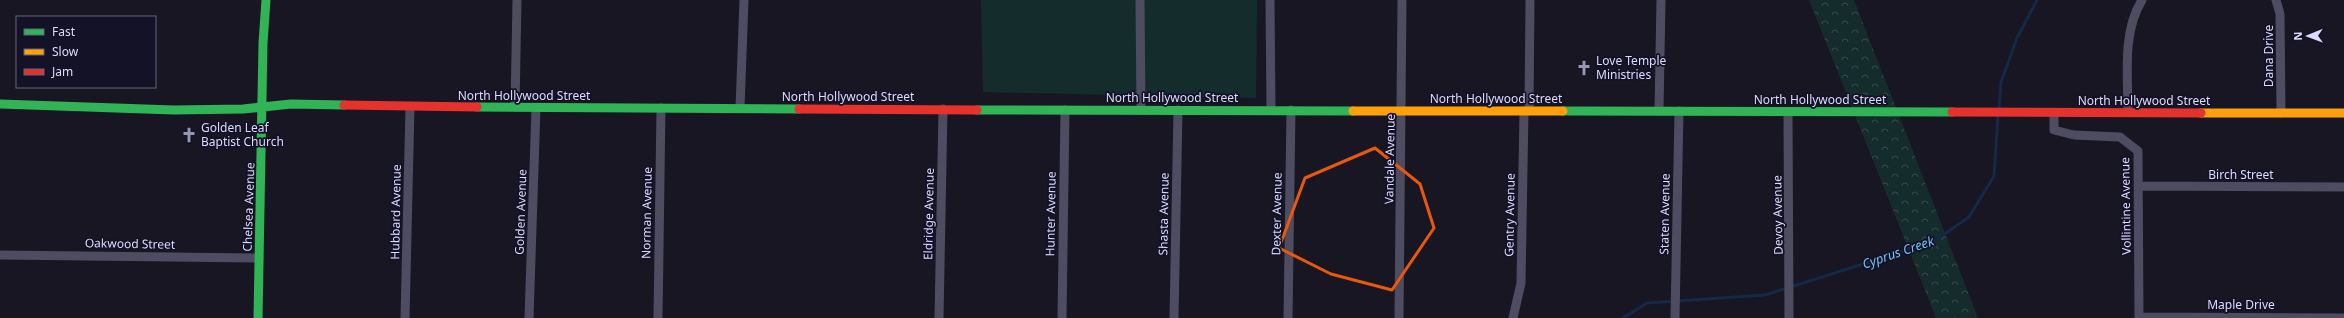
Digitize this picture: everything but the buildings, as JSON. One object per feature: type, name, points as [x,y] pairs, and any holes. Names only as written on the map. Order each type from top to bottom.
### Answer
[{"type":"main road","name":"Chelsea Avenue","points":[[258,318],[263,42],[266,0]]},
{"type":"main road","name":"North Hollywood Street","points":[[0,104],[174,110],[263,108],[291,104],[536,108],[2344,113]]},
{"type":"street","points":[[514,107],[517,0]]},
{"type":"street","points":[[740,108],[744,0]]},
{"type":"street","points":[[1140,0],[1141,110]]},
{"type":"street","points":[[1270,0],[1271,110]]},
{"type":"street","name":"Vandale Avenue","points":[[1400,318],[1402,0]]},
{"type":"street","name":"Gentry Avenue","points":[[1513,318],[1521,282],[1530,0]]},
{"type":"street","points":[[1659,111],[1661,0]]},
{"type":"street","points":[[2128,112],[2129,41],[2135,11],[2142,0]]},
{"type":"street","name":"Dana Drive","points":[[2276,0],[2280,14],[2281,113]]},
{"type":"street","name":"Hubbard Avenue","points":[[405,318],[410,107]]},
{"type":"street","name":"Golden Avenue","points":[[529,318],[536,108]]},
{"type":"street","name":"Norman Avenue","points":[[658,318],[661,108]]},
{"type":"street","name":"Eldridge Avenue","points":[[939,318],[943,109]]},
{"type":"street","name":"Hunter Avenue","points":[[1062,318],[1065,110]]},
{"type":"street","name":"Shasta Avenue","points":[[1174,318],[1178,110]]},
{"type":"street","name":"Dexter Avenue","points":[[1288,318],[1291,110]]},
{"type":"street","name":"Staten Avenue","points":[[1675,316],[1679,111]]},
{"type":"street","name":"Devoy Avenue","points":[[1788,112],[1790,270],[1789,318]]},
{"type":"street","name":"Vollintine Avenue","points":[[2054,113],[2054,130],[2074,135],[2120,138],[2138,151],[2139,318]]},
{"type":"street","name":"Birch Street","points":[[2139,186],[2344,187]]},
{"type":"street","name":"Oakwood Street","points":[[0,255],[259,258]]},
{"type":"street","name":"Maple Drive","points":[[2139,318],[2344,318]]},
{"type":"highlighted area","points":[[1375,148],[1420,184],[1434,228],[1392,290],[1331,274],[1279,248],[1305,178]]},
{"type":"green space","points":[[981,0],[1257,0],[1256,98],[983,92]]},
{"type":"green space","points":[[1809,0],[1854,0],[1978,318],[1936,318]]},
{"type":"waterway","name":"Cyprus Creek","points":[[1999,109],[2001,82],[2017,38],[2037,0]]},
{"type":"waterway","name":"Cyprus Creek","points":[[1623,318],[1647,303],[1765,295],[1933,242],[1969,217],[1994,176],[1998,115]]},
{"type":"traffic: fast","points":[[258,318],[263,43],[266,0]]},
{"type":"traffic: fast","points":[[0,104],[174,110],[243,109],[291,104],[344,105]]},
{"type":"traffic: fast","points":[[477,107],[799,109]]},
{"type":"traffic: fast","points":[[977,110],[1353,111]]},
{"type":"traffic: fast","points":[[1563,111],[1952,112]]},
{"type":"traffic: slow","points":[[1353,111],[1563,111]]},
{"type":"traffic: slow","points":[[2201,113],[2344,113]]},
{"type":"traffic: jam","points":[[344,105],[477,107]]},
{"type":"traffic: jam","points":[[799,109],[977,110]]},
{"type":"traffic: jam","points":[[1952,112],[2201,113]]},
{"type":"place","name":"Love Temple Ministries","points":[[1584,68]]},
{"type":"place","name":"Golden Leaf Baptist Church","points":[[189,135]]}]
